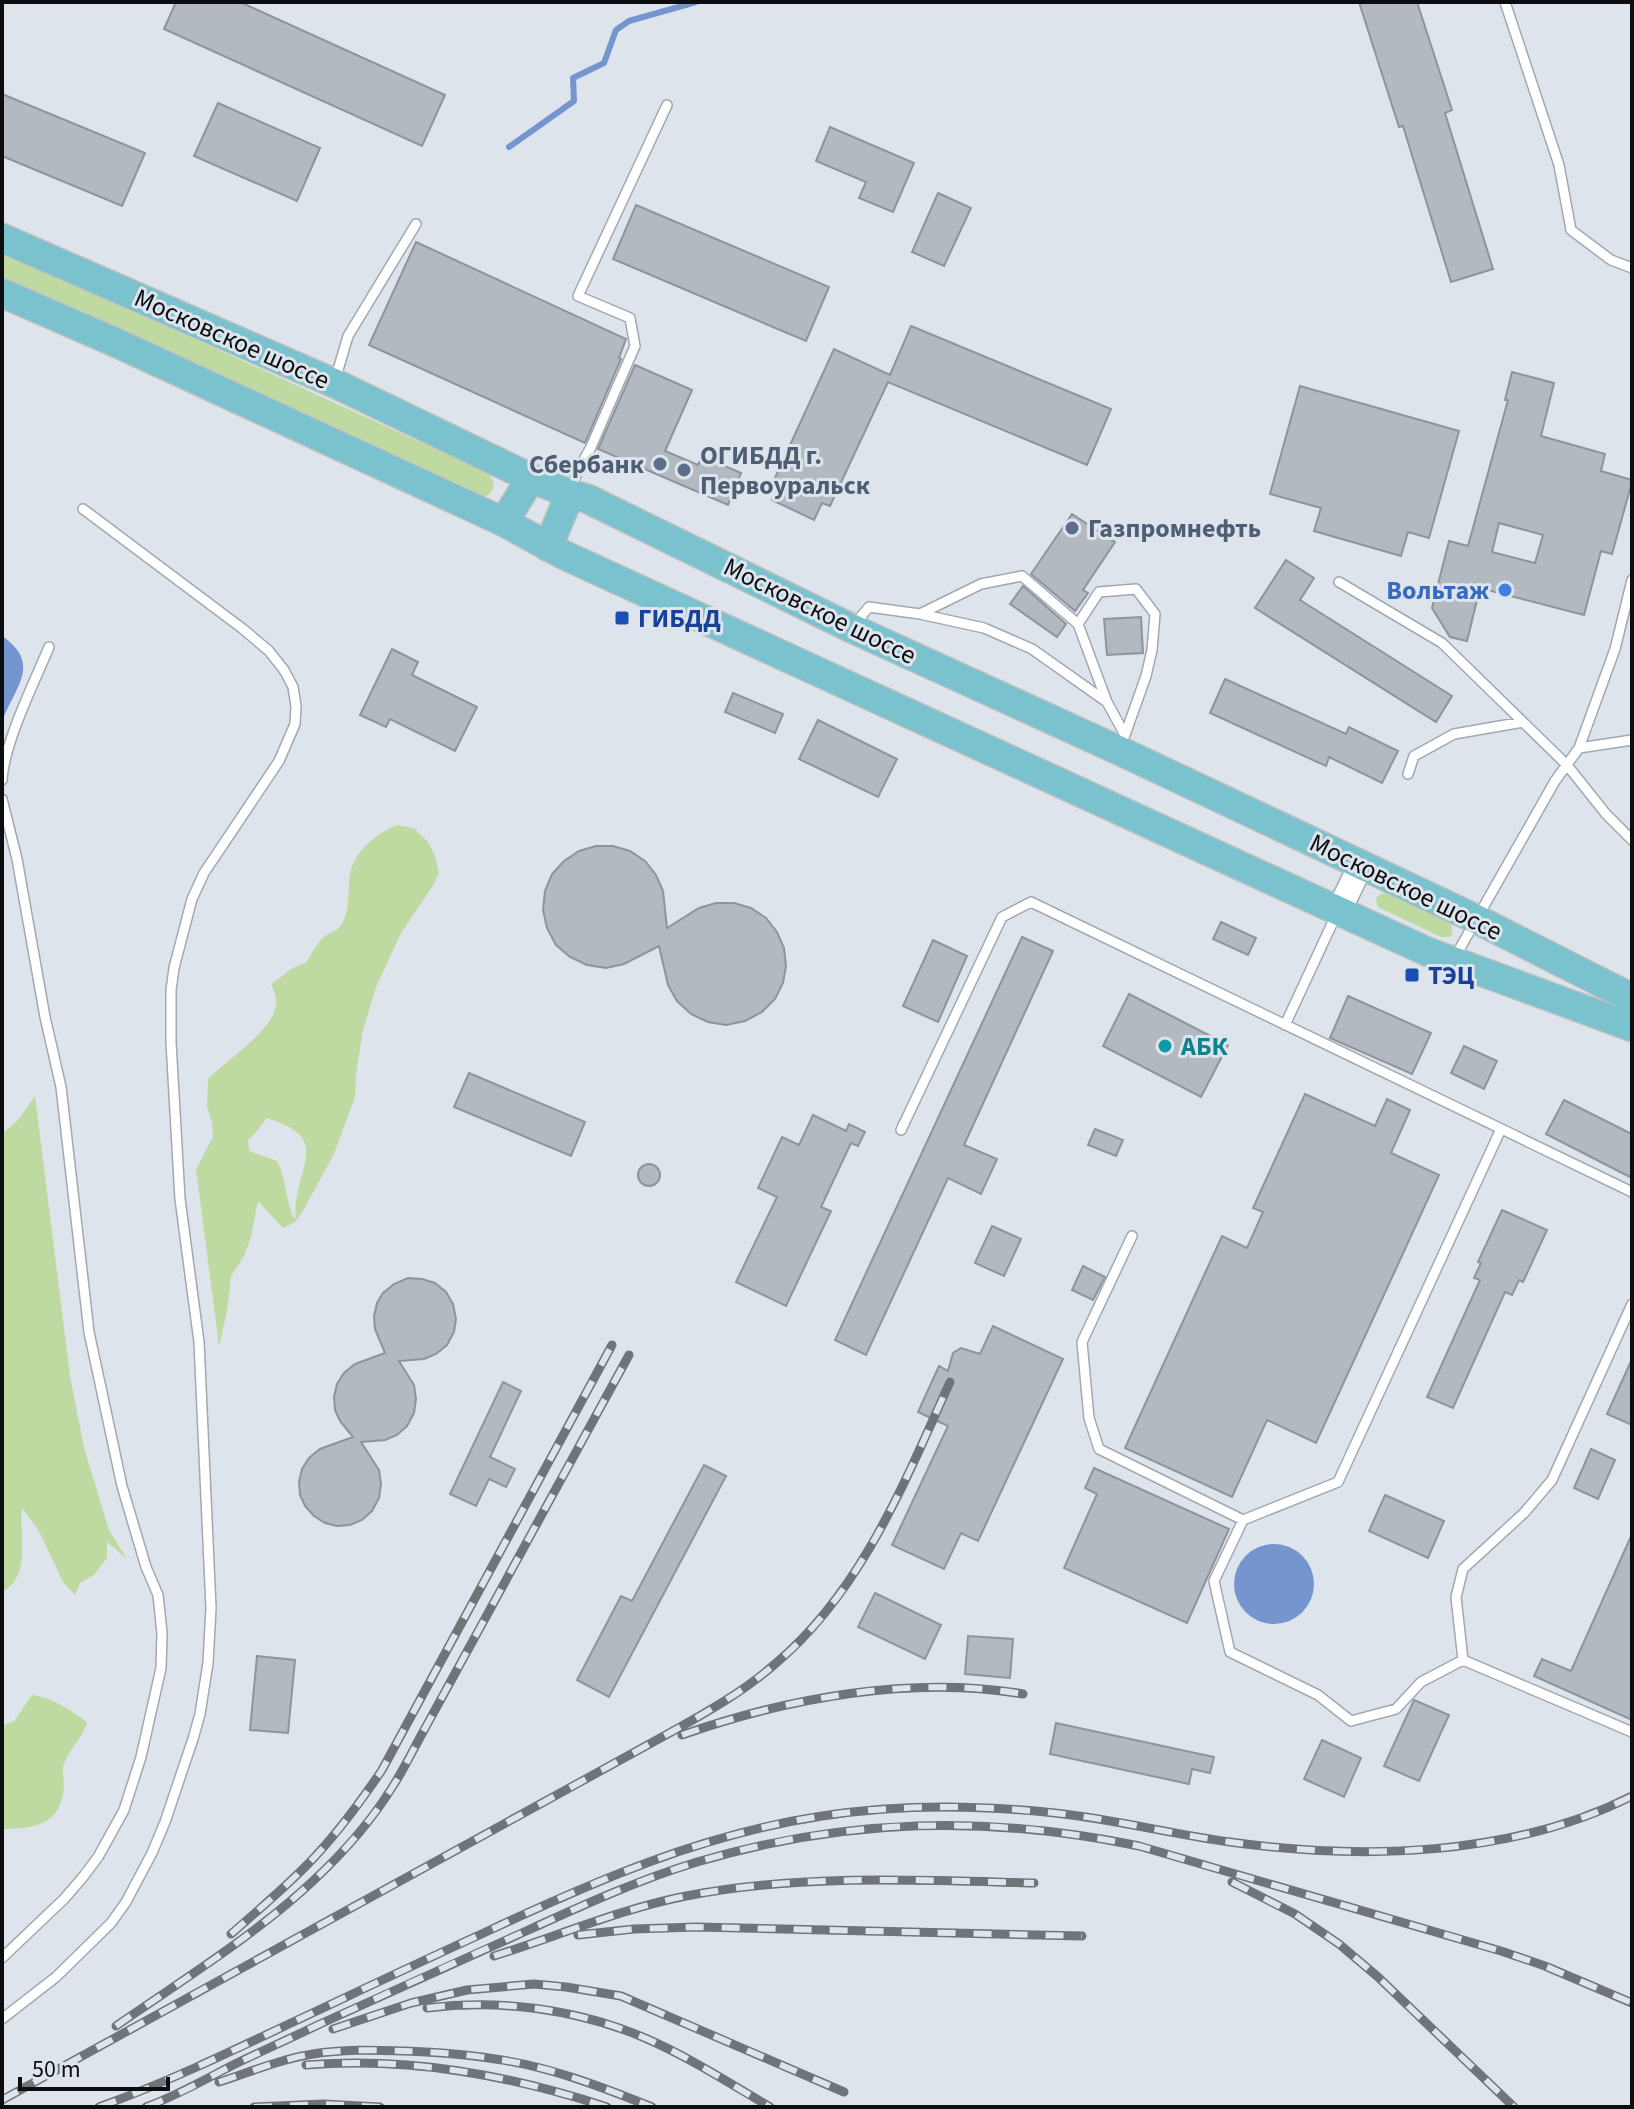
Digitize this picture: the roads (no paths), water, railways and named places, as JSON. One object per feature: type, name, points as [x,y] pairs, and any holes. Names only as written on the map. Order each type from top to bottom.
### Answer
[{"type":"main road","name":"Московское шоссе","points":[[2,238],[334,383],[531,478],[588,499],[851,628],[1122,742],[1361,865],[1632,998]]},
{"type":"main road","name":"Московское шоссе","points":[[2,293],[119,344],[504,522],[548,547],[1428,952],[1632,1027]]},
{"type":"main road","points":[[504,522],[531,478]]},
{"type":"main road","points":[[548,547],[570,494]]},
{"type":"street","points":[[1339,910],[1361,865]]},
{"type":"lane","points":[[1505,2],[1559,165],[1571,230],[1611,260],[1632,268]]},
{"type":"lane","points":[[570,494],[635,346],[630,318],[578,296],[667,105]]},
{"type":"lane","points":[[334,383],[348,336],[416,224]]},
{"type":"lane","points":[[2,2019],[56,1977],[111,1923],[126,1902],[165,1822],[200,1714],[208,1663],[211,1608],[199,1342],[180,1199],[170,1030],[171,990],[192,899],[204,873],[279,761],[295,724],[296,706],[293,687],[269,651],[83,509]]},
{"type":"lane","points":[[920,614],[981,584],[1022,576],[1078,624],[1122,742]]},
{"type":"lane","points":[[1453,960],[1555,781],[1579,748],[1615,649],[1632,580]]},
{"type":"lane","points":[[1339,582],[1442,643],[1567,765],[1606,814],[1632,840]]},
{"type":"lane","points":[[1078,624],[1099,592],[1136,589],[1155,614],[1146,676],[1122,742]]},
{"type":"lane","points":[[851,628],[869,607],[984,628],[1032,649],[1107,702]]},
{"type":"lane","points":[[2,780],[15,732],[49,647]]},
{"type":"lane","points":[[1408,774],[1414,756],[1454,734],[1523,722]]},
{"type":"lane","points":[[1579,748],[1632,740]]},
{"type":"lane","points":[[2,799],[17,859],[45,1017],[61,1087],[89,1332],[122,1486],[142,1556],[158,1595],[162,1633],[161,1668],[141,1757],[124,1810],[83,1877],[2,1958]]},
{"type":"lane","points":[[901,1130],[1002,917],[1031,902],[1632,1192]]},
{"type":"lane","points":[[1285,1025],[1339,910]]},
{"type":"lane","points":[[1463,1660],[1421,1682],[1396,1709],[1351,1721],[1318,1695],[1230,1652],[1214,1581],[1243,1520],[1338,1482],[1501,1129]]},
{"type":"lane","points":[[1132,1236],[1082,1342],[1089,1418],[1099,1449],[1243,1520]]},
{"type":"lane","points":[[1463,1660],[1456,1597],[1463,1569],[1524,1513],[1552,1480],[1632,1304]]},
{"type":"lane","points":[[1463,1660],[1632,1732]]},
{"type":"water","points":[[2,636],[21,656],[23,667],[22,677],[2,722]]},
{"type":"water","points":[[1274,1544],[1289,1547],[1302,1556],[1311,1569],[1314,1584],[1311,1599],[1302,1612],[1289,1621],[1274,1624],[1259,1621],[1246,1612],[1237,1599],[1234,1584],[1237,1569],[1246,1556],[1259,1547]]},
{"type":"waterway","points":[[509,147],[574,101],[573,78],[604,63],[616,30],[629,21],[696,2]]},
{"type":"railway","points":[[231,1934],[316,1856],[382,1770],[612,1345]]},
{"type":"railway","points":[[116,2026],[218,1956],[292,1900],[336,1859],[376,1811],[405,1766],[629,1355]]},
{"type":"railway","points":[[2,2100],[673,1731],[751,1683],[806,1635],[856,1569],[878,1534],[950,1382]]},
{"type":"railway","points":[[682,1735],[764,1710],[850,1694],[938,1687],[1023,1694]]},
{"type":"railway","points":[[99,2107],[196,2067],[609,1877],[692,1847],[778,1824],[880,1809],[997,1808],[1077,1816],[1280,1848],[1383,1851],[1435,1849],[1537,1831],[1586,1816],[1632,1796]]},
{"type":"railway","points":[[146,2107],[320,2024],[631,1885],[752,1847],[862,1829],[917,1826],[1027,1829],[1139,1846],[1501,1951],[1632,2003]]},
{"type":"railway","points":[[494,1956],[637,1908],[728,1889],[859,1880],[1034,1883]]},
{"type":"railway","points":[[1232,1882],[1295,1914],[1339,1944],[1378,1977],[1514,2107]]},
{"type":"railway","points":[[578,1935],[696,1927],[1082,1936]]},
{"type":"railway","points":[[333,2029],[411,2003],[467,1990],[534,1984],[566,1987],[621,1996],[844,2092]]},
{"type":"railway","points":[[427,2008],[510,2006],[593,2020],[661,2045],[770,2107]]},
{"type":"railway","points":[[219,2082],[289,2059],[324,2052],[427,2052],[515,2062],[555,2072],[652,2107]]},
{"type":"railway","points":[[306,2065],[384,2064],[459,2071],[533,2086],[607,2107]]},
{"type":"railway","points":[[254,2107],[323,2104],[380,2107]]},
{"type":"place","name":"Сбербанк","points":[[660,464]]},
{"type":"place","name":"ОГИБДД г. Первоуральск","points":[[684,470]]},
{"type":"place","name":"Газпромнефть","points":[[1072,528]]},
{"type":"place","name":"Вольтаж","points":[[1505,590]]},
{"type":"place","name":"ГИБДД","points":[[622,618]]},
{"type":"place","name":"ТЭЦ","points":[[1412,975]]},
{"type":"place","name":"АБК","points":[[1165,1046]]}]
